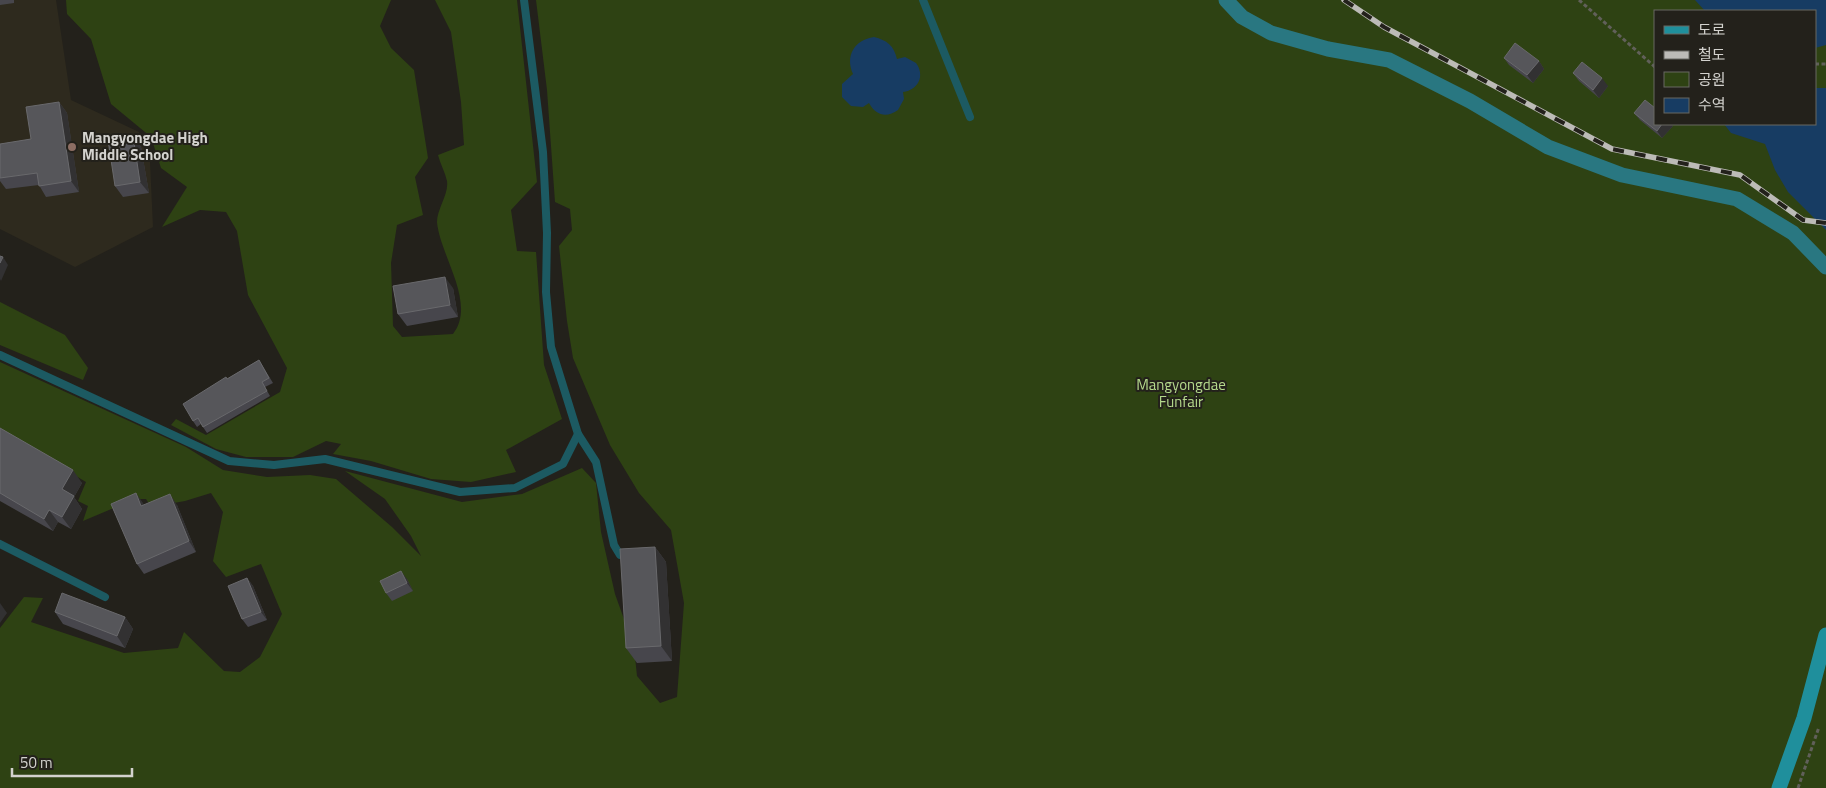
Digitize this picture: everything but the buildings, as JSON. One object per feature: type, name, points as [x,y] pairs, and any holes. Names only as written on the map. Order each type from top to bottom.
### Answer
[{"type":"main road","points":[[1778,788],[1804,718],[1826,635]]},
{"type":"street","points":[[1226,0],[1242,17],[1271,33],[1328,49],[1389,60],[1470,102],[1548,147],[1622,175],[1737,199],[1793,233],[1826,267]]},
{"type":"lane","points":[[524,0],[543,152],[547,234],[546,292],[551,347],[578,434],[596,462],[614,545],[620,555],[643,551]]},
{"type":"lane","points":[[923,0],[970,117]]},
{"type":"lane","points":[[0,355],[229,461],[274,465],[325,459],[460,492],[516,488],[563,464],[578,434]]},
{"type":"lane","points":[[0,544],[105,597]]},
{"type":"path","points":[[1579,0],[1654,66]]},
{"type":"path","points":[[1798,788],[1814,746],[1820,722]]},
{"type":"shaded area","name":"Mangyongdae High Middle School","points":[[0,0],[56,0],[71,100],[139,132],[150,162],[153,227],[75,267],[0,229]]},
{"type":"green space","points":[[66,0],[391,0],[380,26],[391,48],[414,70],[428,158],[415,177],[423,215],[397,225],[391,263],[393,326],[402,337],[453,334],[459,322],[461,308],[455,279],[437,222],[447,186],[438,155],[464,145],[461,102],[451,32],[435,0],[517,0],[537,182],[511,210],[517,251],[536,252],[544,365],[562,419],[506,450],[516,472],[471,482],[431,479],[371,461],[333,454],[341,444],[326,441],[293,457],[246,457],[216,449],[171,425],[176,419],[206,435],[280,392],[287,368],[248,295],[237,231],[226,212],[200,210],[162,227],[187,187],[161,168],[151,137],[111,104],[91,39],[67,14]]},
{"type":"green space","name":"Mangyongdae Funfair","points":[[536,0],[1826,0],[1826,788],[0,788],[0,628],[24,597],[43,598],[31,622],[124,653],[178,648],[184,632],[224,671],[240,672],[260,657],[282,614],[261,564],[226,577],[213,561],[223,512],[211,493],[185,501],[151,507],[146,499],[135,499],[83,521],[88,506],[78,501],[86,482],[0,431],[0,362],[186,447],[223,470],[267,477],[310,475],[336,479],[392,527],[421,556],[411,536],[385,499],[345,471],[462,502],[522,494],[582,468],[596,483],[601,532],[615,594],[634,647],[637,676],[660,703],[677,697],[684,603],[671,530],[639,493],[610,445],[573,358],[559,246],[572,230],[570,209],[555,202],[547,90]]},
{"type":"green space","points":[[0,302],[65,335],[88,368],[83,380],[0,345]]},
{"type":"water","points":[[1695,0],[1826,0],[1826,45],[1816,48],[1816,10],[1704,10]]},
{"type":"water","points":[[874,37],[889,44],[894,50],[897,59],[905,57],[916,63],[920,72],[917,85],[909,91],[903,92],[904,99],[898,110],[886,115],[875,111],[869,103],[863,107],[851,106],[842,97],[842,84],[853,74],[850,61],[853,50],[856,45]]},
{"type":"water","points":[[1816,88],[1826,88],[1826,230],[1788,192],[1775,170],[1765,144],[1731,133],[1725,125],[1816,125]]},
{"type":"railway","points":[[1344,0],[1384,27],[1612,149],[1740,175],[1803,220],[1826,223]]},
{"type":"place","name":"Mangyongdae High Middle School","points":[[72,147]]}]
